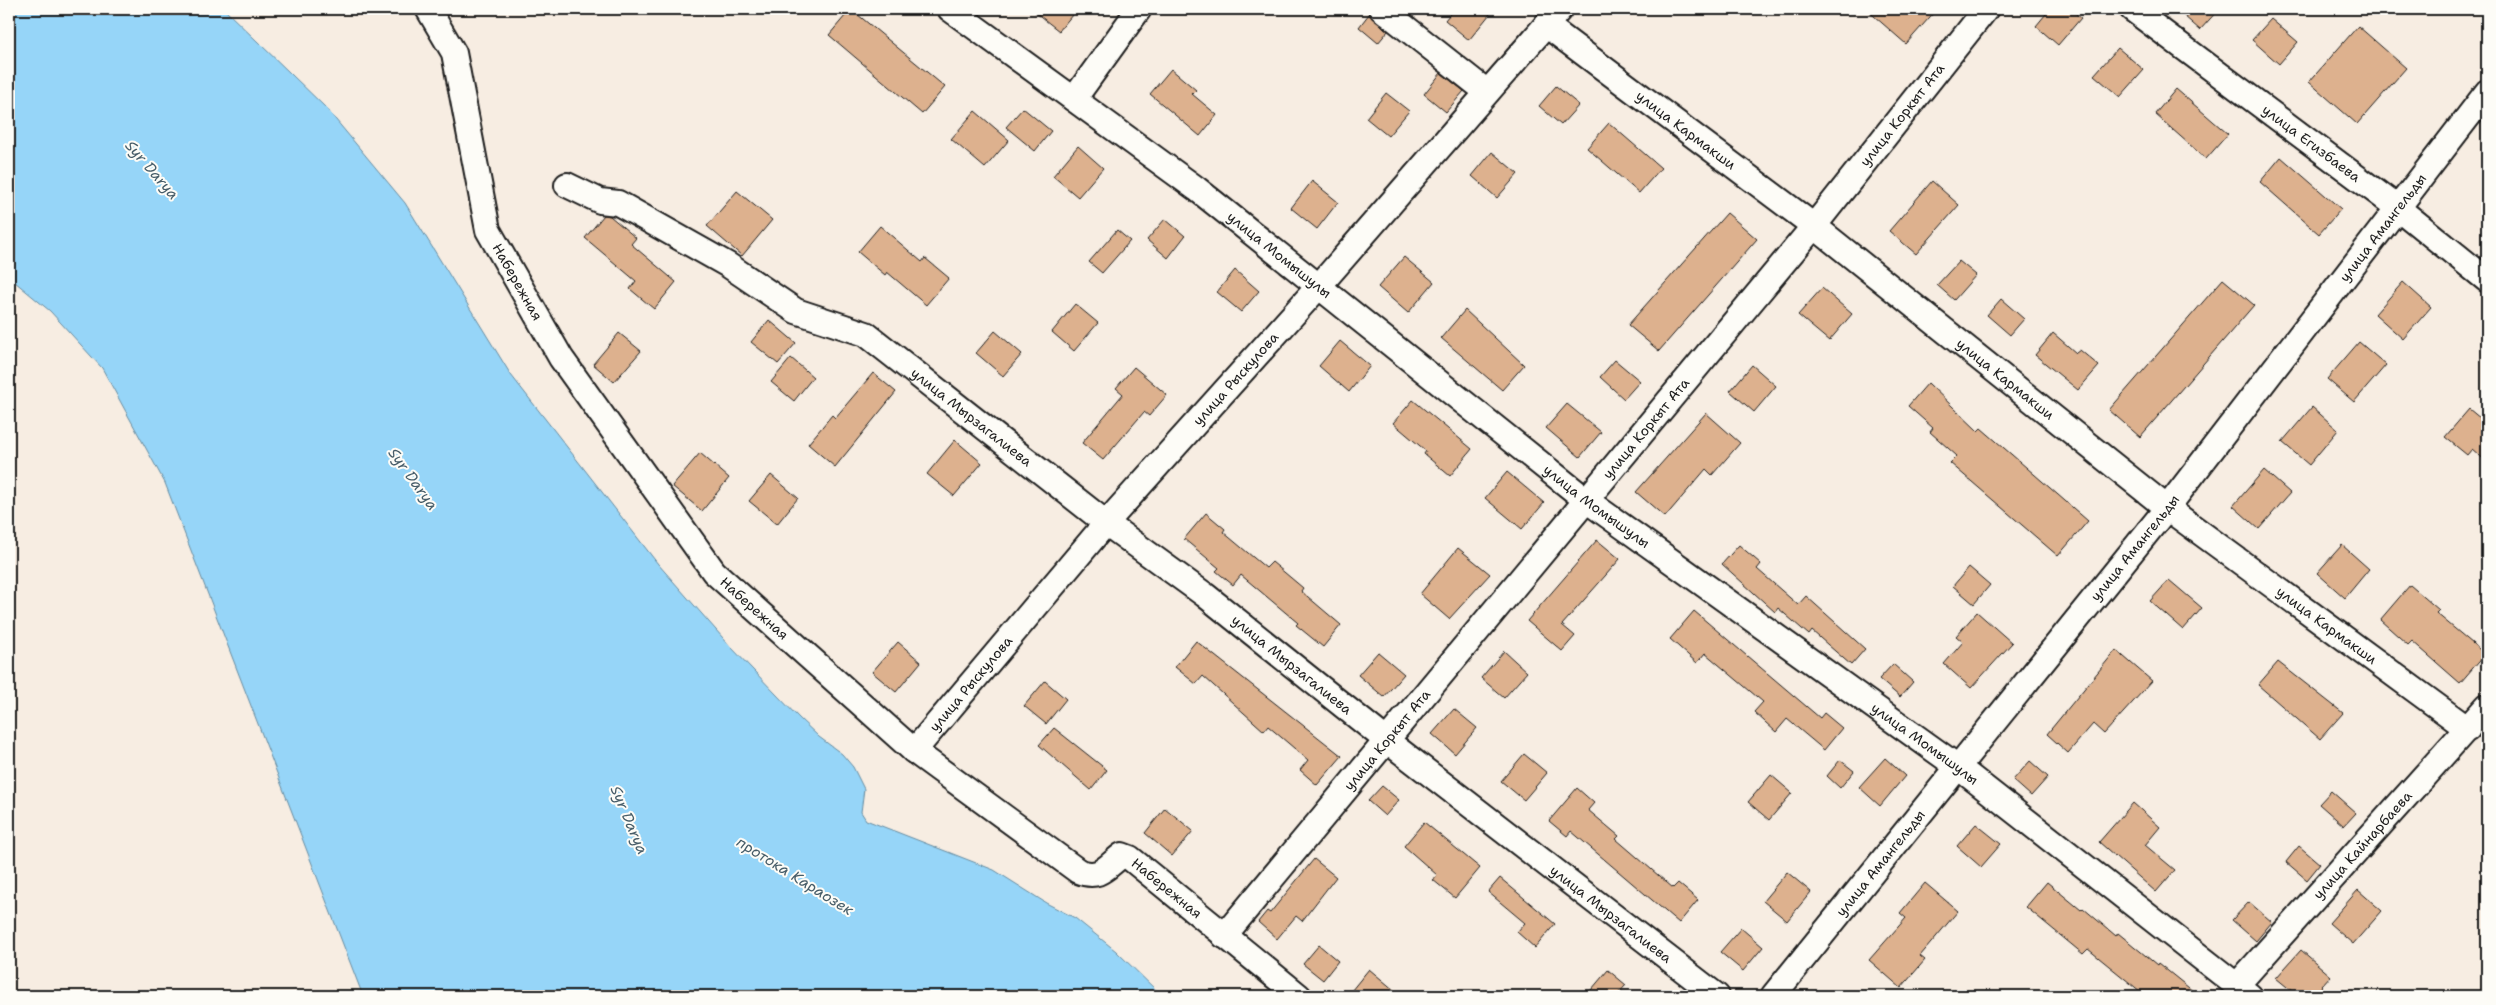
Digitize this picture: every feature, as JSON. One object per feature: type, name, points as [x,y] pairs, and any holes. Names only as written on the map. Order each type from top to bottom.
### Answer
[{"type":"street","name":"Набережная","points":[[428,9],[454,53],[488,230],[561,358],[714,572],[914,751],[1078,870],[1089,876],[1100,873],[1122,855],[1130,858],[1299,996]]},
{"type":"street","name":"улица Момышулы","points":[[950,9],[1197,189],[1586,500],[1958,768],[2243,991]]},
{"type":"street","points":[[1074,100],[1139,9]]},
{"type":"street","points":[[1382,9],[1486,92]]},
{"type":"street","name":"улица Коркыт Ата","points":[[1224,936],[1814,226],[1986,9]]},
{"type":"street","name":"улица Егизбаева","points":[[2132,9],[2398,208],[2487,280]]},
{"type":"street","name":"улица Рыскулова","points":[[914,751],[1106,523],[1319,286],[1553,17]]},
{"type":"street","name":"улица Кармакши","points":[[1553,17],[2167,508],[2468,729]]},
{"type":"street","name":"улица Амангельды","points":[[1774,996],[2167,508],[2487,92]]},
{"type":"street","name":"улица Мырзагалиева","points":[[567,185],[600,201],[618,203],[728,264],[796,311],[866,334],[1106,523],[1205,595],[1386,740],[1717,996]]},
{"type":"street","name":"улица Кайнарбаева","points":[[2243,991],[2487,706]]},
{"type":"water","points":[[9,9],[224,9],[326,108],[405,203],[511,375],[658,564],[730,646],[799,718],[819,737],[842,754],[853,767],[864,789],[861,812],[866,820],[994,870],[1046,903],[1075,918],[1116,951],[1162,996],[363,996],[165,483],[102,368],[50,311],[9,277]]},
{"type":"building","points":[[851,9],[945,87],[922,114],[829,35]]},
{"type":"building","points":[[1031,9],[1077,9],[1059,31]]},
{"type":"building","points":[[1454,9],[1494,9],[1469,40],[1445,20]]},
{"type":"building","points":[[1866,9],[1937,9],[1906,44]]},
{"type":"building","points":[[2050,9],[2070,9],[2081,18],[2058,45],[2036,26]]},
{"type":"building","points":[[2176,9],[2219,9],[2200,30]]},
{"type":"building","points":[[1369,14],[1388,31],[1378,43],[1359,27]]},
{"type":"building","points":[[2271,19],[2298,42],[2279,64],[2252,40]]},
{"type":"building","points":[[2358,26],[2406,68],[2357,124],[2309,82]]},
{"type":"building","points":[[2118,48],[2144,70],[2120,97],[2094,75]]},
{"type":"building","points":[[1171,69],[1196,90],[1192,94],[1217,115],[1200,136],[1150,94]]},
{"type":"building","points":[[1441,73],[1464,91],[1446,112],[1424,94]]},
{"type":"building","points":[[1556,86],[1579,105],[1561,125],[1539,106]]},
{"type":"building","points":[[2176,89],[2228,134],[2206,159],[2155,114]]},
{"type":"building","points":[[1386,93],[1409,111],[1388,136],[1366,118]]},
{"type":"building","points":[[1023,108],[1051,131],[1035,151],[1006,127]]},
{"type":"building","points":[[975,111],[1009,140],[985,168],[951,139]]},
{"type":"building","points":[[1609,123],[1661,168],[1639,193],[1587,148]]},
{"type":"building","points":[[1078,146],[1103,168],[1078,197],[1053,176]]},
{"type":"building","points":[[1492,152],[1518,174],[1497,198],[1472,176]]},
{"type":"building","points":[[2281,157],[2341,209],[2319,234],[2260,182]]},
{"type":"building","points":[[1312,181],[1338,202],[1317,229],[1291,208]]},
{"type":"building","points":[[1932,181],[1959,205],[1916,254],[1889,231]]},
{"type":"building","points":[[737,191],[772,220],[742,256],[707,226]]},
{"type":"building","points":[[1727,213],[1757,239],[1659,351],[1628,325]]},
{"type":"building","points":[[604,215],[610,216],[636,238],[631,244],[676,282],[654,309],[630,289],[636,281],[585,238]]},
{"type":"building","points":[[1165,219],[1185,236],[1168,258],[1147,240]]},
{"type":"building","points":[[880,226],[922,262],[925,258],[949,278],[926,305],[887,272],[885,275],[858,252]]},
{"type":"building","points":[[1117,230],[1130,241],[1102,273],[1089,262]]},
{"type":"building","points":[[1404,257],[1434,282],[1408,313],[1378,287]]},
{"type":"building","points":[[1959,261],[1976,275],[1954,300],[1937,285]]},
{"type":"building","points":[[1235,270],[1259,291],[1241,312],[1217,292]]},
{"type":"building","points":[[2223,279],[2254,305],[2140,437],[2109,410]]},
{"type":"building","points":[[2403,282],[2431,307],[2403,339],[2375,314]]},
{"type":"building","points":[[1822,288],[1852,314],[1829,341],[1798,315]]},
{"type":"building","points":[[2001,299],[2024,319],[2010,335],[1987,315]]},
{"type":"building","points":[[1075,304],[1098,323],[1074,351],[1052,332]]},
{"type":"building","points":[[1465,310],[1524,365],[1502,390],[1441,338]]},
{"type":"building","points":[[769,320],[796,343],[778,364],[751,342]]},
{"type":"building","points":[[995,331],[1022,354],[1003,376],[976,353]]},
{"type":"building","points":[[619,333],[641,351],[614,382],[593,364]]},
{"type":"building","points":[[2053,333],[2076,353],[2080,350],[2099,366],[2078,390],[2035,355]]},
{"type":"building","points":[[1340,341],[1370,366],[1349,392],[1319,366]]},
{"type":"building","points":[[2359,342],[2386,365],[2354,402],[2327,379]]},
{"type":"building","points":[[791,358],[813,377],[794,401],[771,382]]},
{"type":"building","points":[[1615,360],[1640,381],[1624,399],[1600,377]]},
{"type":"building","points":[[1752,365],[1776,386],[1754,412],[1730,391]]},
{"type":"building","points":[[1134,367],[1167,395],[1149,416],[1144,412],[1103,460],[1082,443],[1123,394],[1116,388]]},
{"type":"building","points":[[873,373],[896,392],[835,467],[808,444],[832,415],[835,418]]},
{"type":"building","points":[[1928,383],[1978,431],[1981,428],[2088,521],[2058,556],[1950,463],[1957,456],[1930,432],[1933,428],[1908,406]]},
{"type":"building","points":[[1413,400],[1472,449],[1450,476],[1424,454],[1426,451],[1393,423]]},
{"type":"building","points":[[1567,404],[1601,432],[1580,457],[1546,428]]},
{"type":"building","points":[[2312,407],[2338,430],[2309,465],[2282,442]]},
{"type":"building","points":[[2469,409],[2487,424],[2487,462],[2472,449],[2467,455],[2445,437]]},
{"type":"building","points":[[1706,413],[1740,443],[1712,475],[1706,469],[1665,517],[1636,492]]},
{"type":"building","points":[[955,440],[982,463],[954,496],[927,474]]},
{"type":"building","points":[[700,453],[729,478],[702,511],[672,486]]},
{"type":"building","points":[[2264,470],[2290,493],[2259,529],[2233,506]]},
{"type":"building","points":[[1507,472],[1544,503],[1522,529],[1485,498]]},
{"type":"building","points":[[771,475],[798,498],[777,524],[749,501]]},
{"type":"building","points":[[1206,513],[1225,529],[1223,532],[1266,568],[1272,562],[1303,588],[1301,591],[1341,625],[1323,647],[1296,625],[1298,623],[1241,575],[1233,585],[1216,571],[1219,568],[1184,539]]},
{"type":"building","points":[[1597,540],[1620,559],[1562,625],[1575,636],[1562,651],[1527,621]]},
{"type":"building","points":[[1739,545],[1761,564],[1757,569],[1798,605],[1806,596],[1865,649],[1851,665],[1812,631],[1809,635],[1778,608],[1775,612],[1722,564]]},
{"type":"building","points":[[2342,545],[2369,569],[2345,598],[2317,573]]},
{"type":"building","points":[[1458,548],[1490,574],[1449,619],[1420,594]]},
{"type":"building","points":[[1969,567],[1990,585],[1974,604],[1953,586]]},
{"type":"building","points":[[2169,580],[2202,608],[2183,630],[2150,601]]},
{"type":"building","points":[[2410,585],[2439,610],[2436,613],[2485,654],[2460,683],[2412,641],[2408,645],[2380,620]]},
{"type":"building","points":[[1694,611],[1820,718],[1824,713],[1842,728],[1824,750],[1787,719],[1776,732],[1754,712],[1763,702],[1705,653],[1697,663],[1670,639]]},
{"type":"building","points":[[1977,612],[2012,643],[1971,688],[1944,664],[1963,642],[1956,636]]},
{"type":"building","points":[[1196,641],[1342,756],[1317,785],[1300,770],[1308,760],[1268,726],[1264,731],[1203,676],[1196,684],[1175,667]]},
{"type":"building","points":[[898,642],[921,662],[896,692],[872,672]]},
{"type":"building","points":[[2116,650],[2152,681],[2104,734],[2093,724],[2068,753],[2047,734]]},
{"type":"building","points":[[1504,651],[1527,672],[1504,698],[1481,678]]},
{"type":"building","points":[[1378,652],[1404,674],[1384,697],[1358,675]]},
{"type":"building","points":[[2278,662],[2343,713],[2320,739],[2258,685]]},
{"type":"building","points":[[1893,664],[1913,682],[1900,697],[1879,679]]},
{"type":"building","points":[[1045,681],[1066,699],[1046,724],[1024,706]]},
{"type":"building","points":[[1454,709],[1477,728],[1455,754],[1432,734]]},
{"type":"building","points":[[1054,728],[1107,770],[1091,790],[1039,745]]},
{"type":"building","points":[[1524,754],[1547,773],[1524,800],[1501,781]]},
{"type":"building","points":[[1885,758],[1905,776],[1880,806],[1859,787]]},
{"type":"building","points":[[1840,760],[1854,771],[1840,788],[1827,776]]},
{"type":"building","points":[[2030,761],[2048,777],[2031,796],[2013,780]]},
{"type":"building","points":[[1771,775],[1792,793],[1769,820],[1748,802]]},
{"type":"building","points":[[1382,786],[1399,800],[1385,816],[1368,801]]},
{"type":"building","points":[[1577,788],[1594,803],[1588,810],[1619,836],[1616,839],[1673,888],[1678,883],[1698,900],[1679,923],[1571,831],[1567,836],[1549,821]]},
{"type":"building","points":[[2331,791],[2356,813],[2344,826],[2319,804]]},
{"type":"building","points":[[2133,803],[2160,827],[2145,845],[2175,870],[2156,892],[2099,842]]},
{"type":"building","points":[[1165,808],[1193,831],[1172,856],[1145,833]]},
{"type":"building","points":[[1424,822],[1480,868],[1455,898],[1433,880],[1437,875],[1404,846]]},
{"type":"building","points":[[1976,824],[2001,844],[1981,867],[1957,846]]},
{"type":"building","points":[[2299,846],[2320,864],[2307,880],[2286,862]]},
{"type":"building","points":[[1314,859],[1336,877],[1302,921],[1296,916],[1277,939],[1258,922],[1267,911],[1270,913]]},
{"type":"building","points":[[1787,872],[1811,892],[1787,921],[1763,901]]},
{"type":"building","points":[[1500,878],[1555,924],[1535,948],[1517,932],[1525,923],[1488,892]]},
{"type":"building","points":[[2047,882],[2081,910],[2083,908],[2116,936],[2118,933],[2199,996],[2146,996],[2088,949],[2083,954],[2026,907]]},
{"type":"building","points":[[1925,883],[1958,911],[1920,956],[1925,960],[1901,988],[1869,960],[1906,918],[1900,913]]},
{"type":"building","points":[[2358,890],[2382,911],[2353,944],[2329,923]]},
{"type":"building","points":[[2249,902],[2272,922],[2256,941],[2232,920]]},
{"type":"building","points":[[1741,928],[1763,947],[1743,971],[1720,952]]},
{"type":"building","points":[[1319,945],[1338,961],[1323,980],[1303,964]]},
{"type":"building","points":[[2301,950],[2331,976],[2313,996],[2298,996],[2276,978]]},
{"type":"building","points":[[1369,969],[1401,996],[1347,996]]},
{"type":"building","points":[[1608,970],[1626,985],[1616,996],[1586,996]]},
{"type":"water label","name":"Syr Darya","points":[[152,170]]},
{"type":"water label","name":"Syr Darya","points":[[413,479]]},
{"type":"water label","name":"Syr Darya","points":[[629,820]]},
{"type":"water label","name":"протока Караозек","points":[[795,876]]}]
